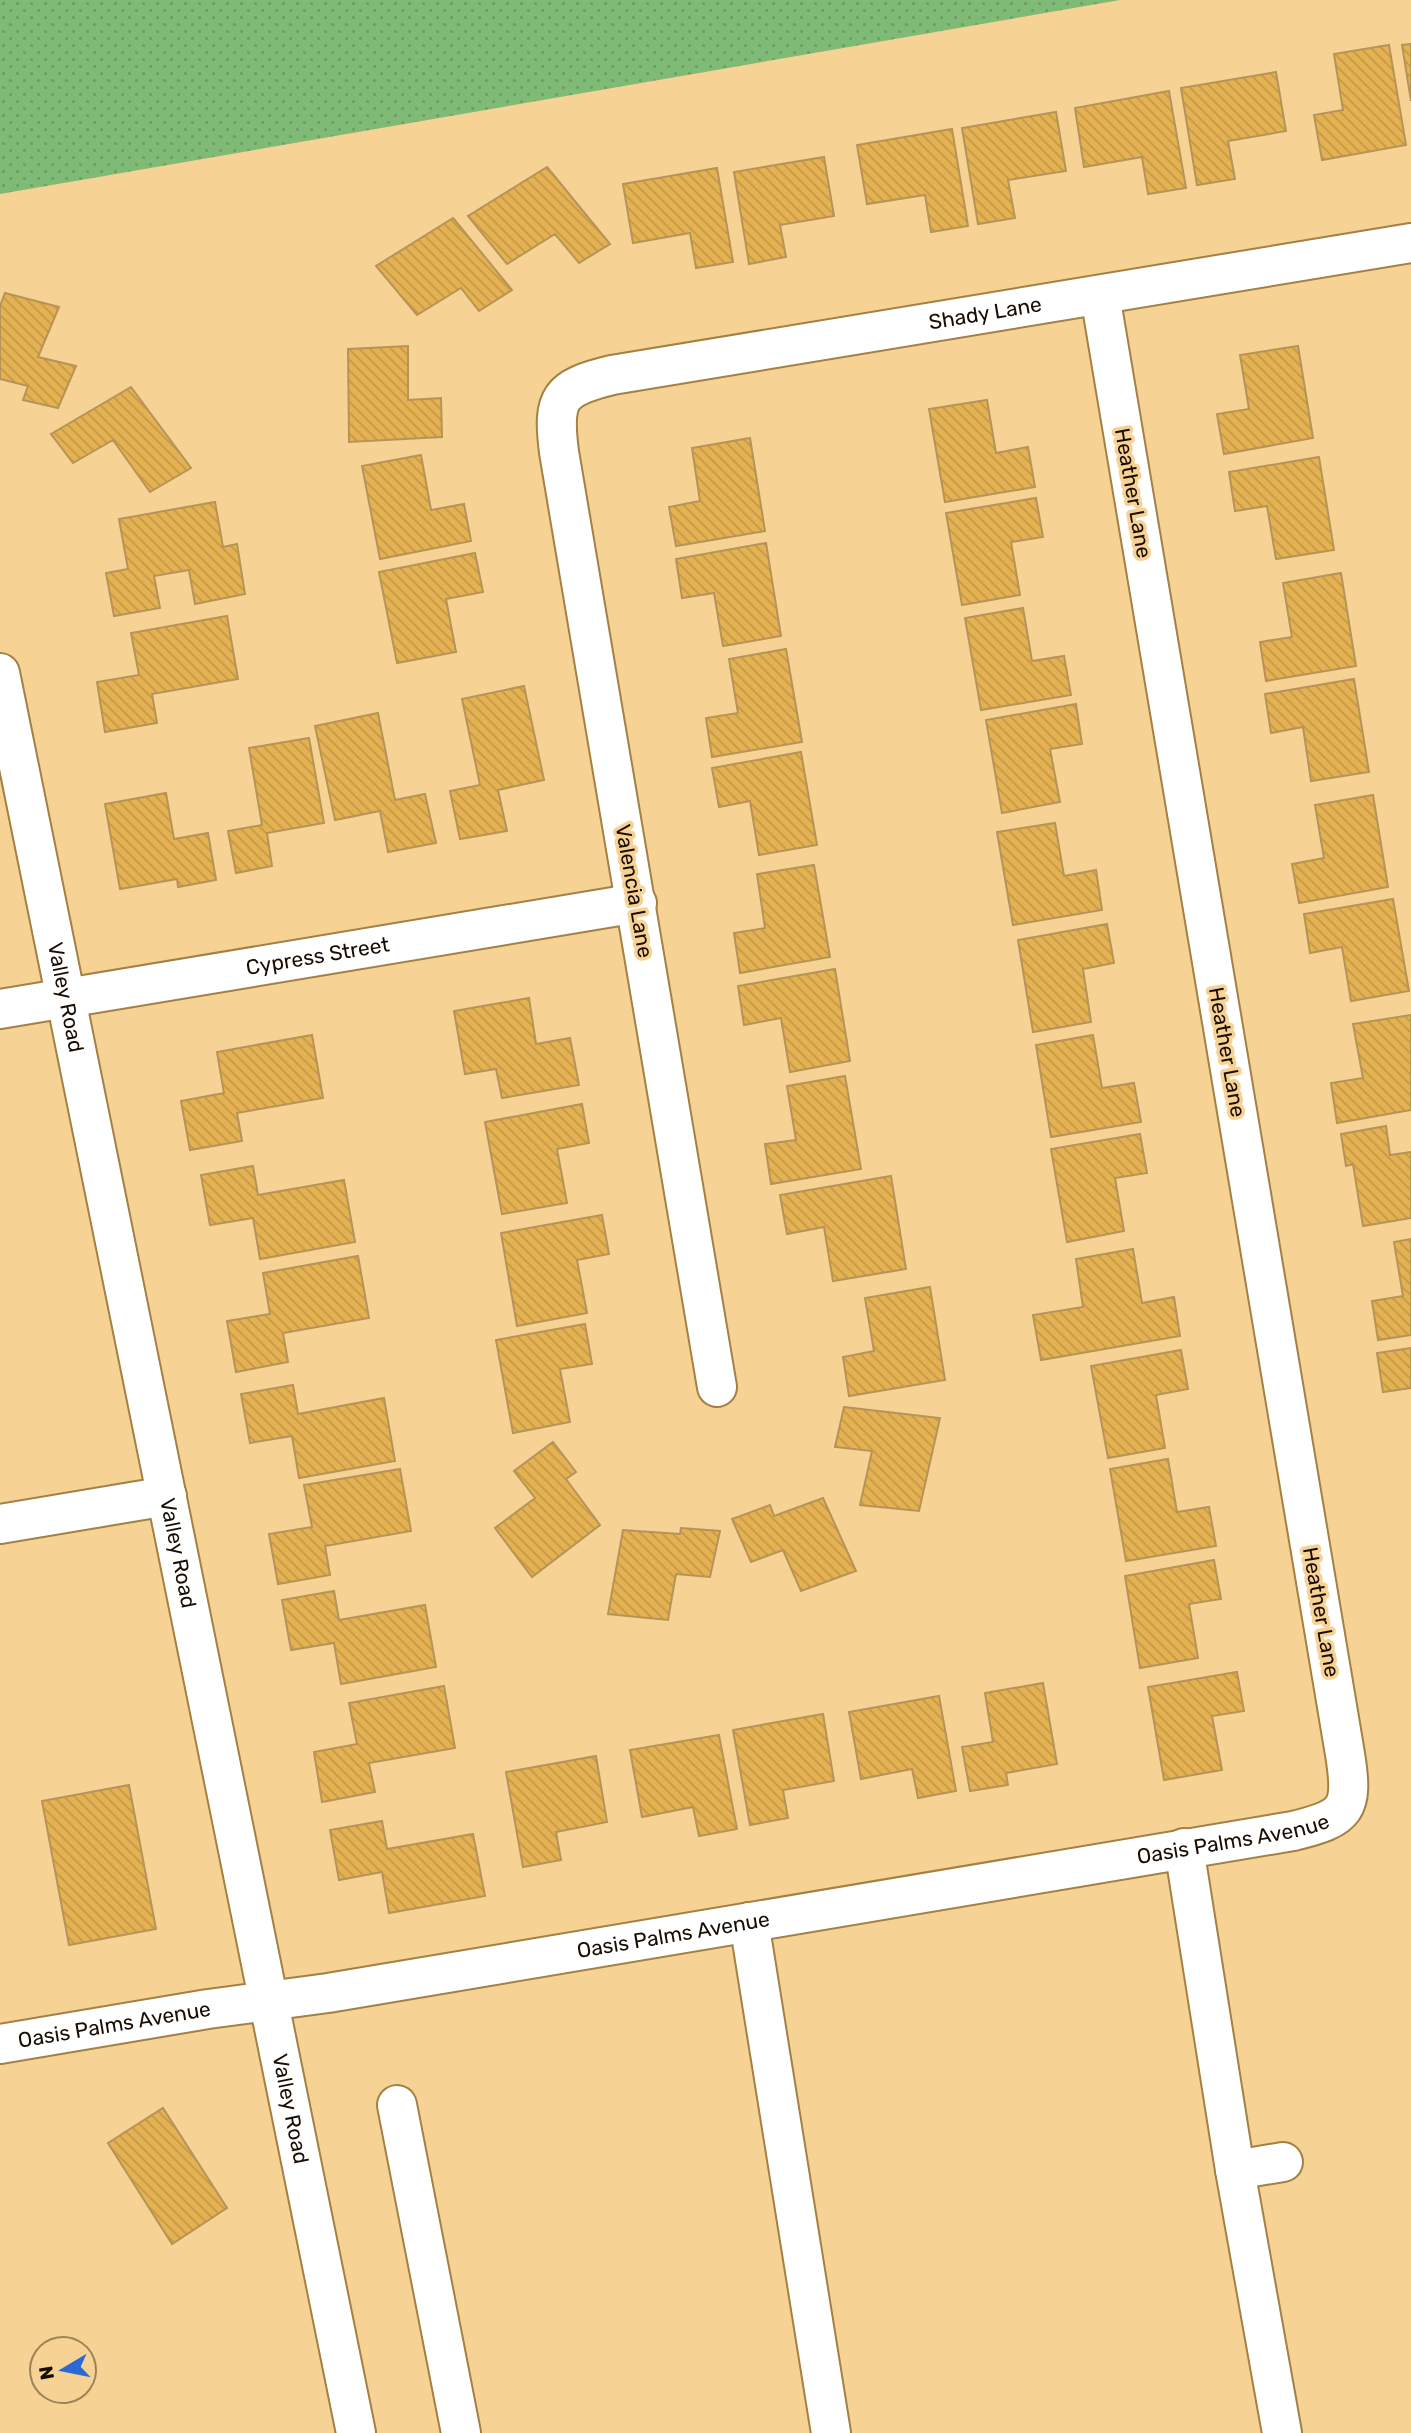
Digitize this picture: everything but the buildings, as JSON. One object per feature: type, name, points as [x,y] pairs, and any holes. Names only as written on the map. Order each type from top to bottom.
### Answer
[{"type":"street","name":"Shady Lane","points":[[562,396],[581,383],[612,375],[1411,243]]},
{"type":"street","name":"Heather Lane","points":[[1100,295],[1345,1754],[1350,1786],[1343,1810]]},
{"type":"street","name":"Valencia Lane","points":[[562,396],[555,420],[559,452],[717,1387]]},
{"type":"street","name":"Valley Road","points":[[0,673],[356,2433]]},
{"type":"street","name":"Cypress Street","points":[[0,1009],[637,903]]},
{"type":"street","points":[[0,1524],[167,1496]]},
{"type":"street","name":"Oasis Palms Avenue","points":[[0,2044],[1293,1831],[1325,1823],[1343,1810]]},
{"type":"street","points":[[1184,1848],[1236,2170],[1283,2433]]},
{"type":"street","points":[[750,1922],[831,2433]]},
{"type":"street","points":[[397,2105],[461,2433]]},
{"type":"street","points":[[1236,2170],[1283,2162]]},
{"type":"green space","points":[[0,0],[1120,0],[0,194]]}]
